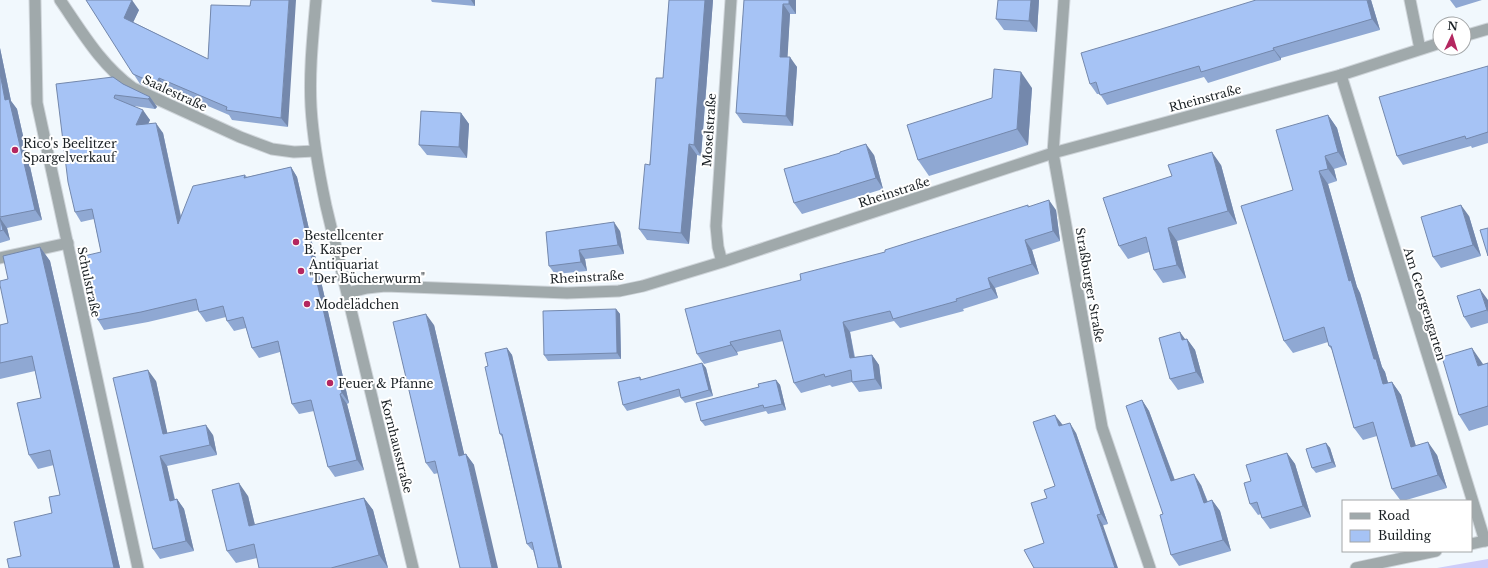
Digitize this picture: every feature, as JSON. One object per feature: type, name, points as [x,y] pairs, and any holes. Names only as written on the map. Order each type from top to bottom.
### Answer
[{"type":"street","name":"Schulstraße","points":[[35,0],[37,103],[138,568]]},
{"type":"street","name":"Saalestraße","points":[[60,0],[107,66],[118,77],[133,88],[233,134],[272,149],[294,152],[315,151]]},
{"type":"street","name":"Kornhausstraße","points":[[316,0],[311,61],[311,105],[315,151],[326,206],[413,568]]},
{"type":"street","name":"Moselstraße","points":[[722,262],[718,247],[716,226],[731,0]]},
{"type":"street","name":"Straßburger Straße","points":[[1064,0],[1054,153],[1102,427],[1150,568]]},
{"type":"street","points":[[1410,0],[1420,49]]},
{"type":"street","points":[[1472,34],[1488,29]]},
{"type":"street","name":"Rheinstraße","points":[[347,293],[367,288],[385,286],[567,293],[619,291],[643,286],[722,262],[1054,153],[1341,75],[1432,45]]},
{"type":"street","name":"Am Georgengarten","points":[[1341,75],[1486,540],[1472,544]]},
{"type":"street","points":[[0,258],[68,243]]},
{"type":"street","points":[[1356,568],[1431,552]]},
{"type":"shaded area","points":[[1488,559],[1488,568],[1437,568]]},
{"type":"building","points":[[86,0],[132,0],[124,18],[208,59],[211,5],[250,6],[251,0],[289,0],[281,118],[226,110],[227,107],[159,78],[156,84],[133,74]]},
{"type":"building","points":[[669,0],[705,0],[694,145],[689,144],[681,233],[639,229],[645,164],[650,165],[656,78],[663,78]]},
{"type":"building","points":[[744,0],[789,0],[789,4],[783,4],[780,57],[790,57],[786,116],[736,113]]},
{"type":"building","points":[[998,0],[1031,0],[1029,21],[996,19]]},
{"type":"building","points":[[1256,0],[1367,0],[1372,19],[1273,48],[1274,50],[1201,72],[1199,66],[1100,95],[1096,82],[1090,84],[1081,53]]},
{"type":"building","points":[[1488,66],[1488,132],[1466,139],[1465,136],[1397,156],[1379,97]]},
{"type":"building","points":[[994,69],[1021,72],[1017,129],[918,160],[907,125],[992,98]]},
{"type":"building","points":[[0,73],[5,100],[9,99],[35,210],[0,217]]},
{"type":"building","points":[[113,77],[123,84],[150,97],[148,99],[115,95],[114,98],[143,110],[136,125],[156,123],[178,224],[193,186],[245,175],[244,178],[291,167],[342,393],[340,394],[357,460],[328,467],[311,400],[292,404],[278,341],[252,348],[243,317],[227,321],[223,306],[199,312],[196,299],[98,320],[84,256],[101,252],[92,209],[75,212],[68,182],[56,84]]},
{"type":"building","points":[[421,111],[461,113],[459,147],[419,145]]},
{"type":"building","points":[[1328,115],[1338,152],[1325,156],[1328,169],[1319,171],[1349,281],[1351,280],[1374,359],[1376,359],[1383,384],[1392,382],[1411,447],[1428,442],[1438,475],[1392,489],[1373,422],[1354,428],[1331,346],[1329,346],[1324,327],[1284,341],[1241,206],[1293,190],[1276,130]]},
{"type":"building","points":[[866,144],[876,178],[794,203],[784,169]]},
{"type":"building","points":[[1212,152],[1228,211],[1168,228],[1177,265],[1154,270],[1146,237],[1119,246],[1103,198],[1172,176],[1168,165]]},
{"type":"building","points":[[1049,200],[1053,231],[1025,240],[1032,264],[988,278],[991,288],[956,299],[957,301],[893,319],[890,311],[843,322],[850,358],[872,355],[875,379],[852,382],[851,370],[825,377],[824,374],[794,383],[780,330],[730,342],[731,345],[697,354],[685,309],[801,280],[800,274],[885,252],[885,250],[1028,205],[1028,207]]},
{"type":"building","points":[[1461,205],[1473,245],[1433,257],[1421,217]]},
{"type":"building","points":[[0,218],[3,230],[0,231]]},
{"type":"building","points":[[614,222],[618,245],[579,250],[581,262],[549,266],[546,232]]},
{"type":"building","points":[[1488,228],[1488,256],[1480,230]]},
{"type":"building","points":[[40,247],[114,568],[9,568],[7,559],[21,556],[14,522],[52,513],[49,497],[60,495],[50,450],[29,455],[17,403],[41,398],[32,356],[0,363],[0,325],[8,323],[0,285],[0,281],[8,279],[3,256]]},
{"type":"building","points":[[1480,289],[1487,310],[1464,317],[1457,296]]},
{"type":"building","points":[[616,309],[617,353],[544,355],[543,311]]},
{"type":"building","points":[[426,314],[459,456],[466,454],[492,568],[460,568],[435,461],[426,463],[393,322]]},
{"type":"building","points":[[1180,332],[1182,340],[1187,339],[1196,372],[1170,379],[1159,338]]},
{"type":"building","points":[[507,348],[559,568],[538,568],[532,542],[527,544],[502,434],[500,434],[485,367],[488,366],[485,353]]},
{"type":"building","points":[[1472,348],[1478,366],[1488,363],[1488,406],[1459,415],[1442,357]]},
{"type":"building","points":[[702,363],[709,390],[681,398],[679,389],[623,405],[618,382],[640,377],[640,380]]},
{"type":"building","points":[[148,370],[163,434],[206,425],[210,445],[160,456],[170,501],[177,499],[186,541],[153,549],[113,378]]},
{"type":"building","points":[[776,380],[782,404],[764,408],[763,405],[701,421],[696,403],[759,387],[758,384]]},
{"type":"building","points":[[1142,400],[1171,481],[1194,474],[1204,503],[1212,500],[1223,540],[1171,555],[1160,515],[1163,514],[1126,406]]},
{"type":"building","points":[[1055,415],[1059,426],[1070,423],[1101,514],[1097,515],[1115,568],[1034,568],[1024,550],[1044,543],[1031,503],[1047,498],[1044,490],[1055,486],[1033,422]]},
{"type":"building","points":[[1326,443],[1332,462],[1312,468],[1306,449]]},
{"type":"building","points":[[1287,453],[1303,506],[1262,518],[1257,502],[1250,504],[1244,483],[1251,481],[1246,465]]},
{"type":"building","points":[[239,483],[249,526],[364,498],[379,555],[331,568],[259,568],[254,544],[227,551],[212,490]]},
{"type":"place","name":"Rico's Beelitzer Spargelverkauf","points":[[15,150]]},
{"type":"place","name":"Bestellcenter B. Kasper","points":[[296,242]]},
{"type":"place","name":"Antiquariat \"Der Bücherwurm\"","points":[[301,271]]},
{"type":"place","name":"Modelädchen","points":[[307,304]]},
{"type":"place","name":"Feuer & Pfanne","points":[[330,383]]}]
